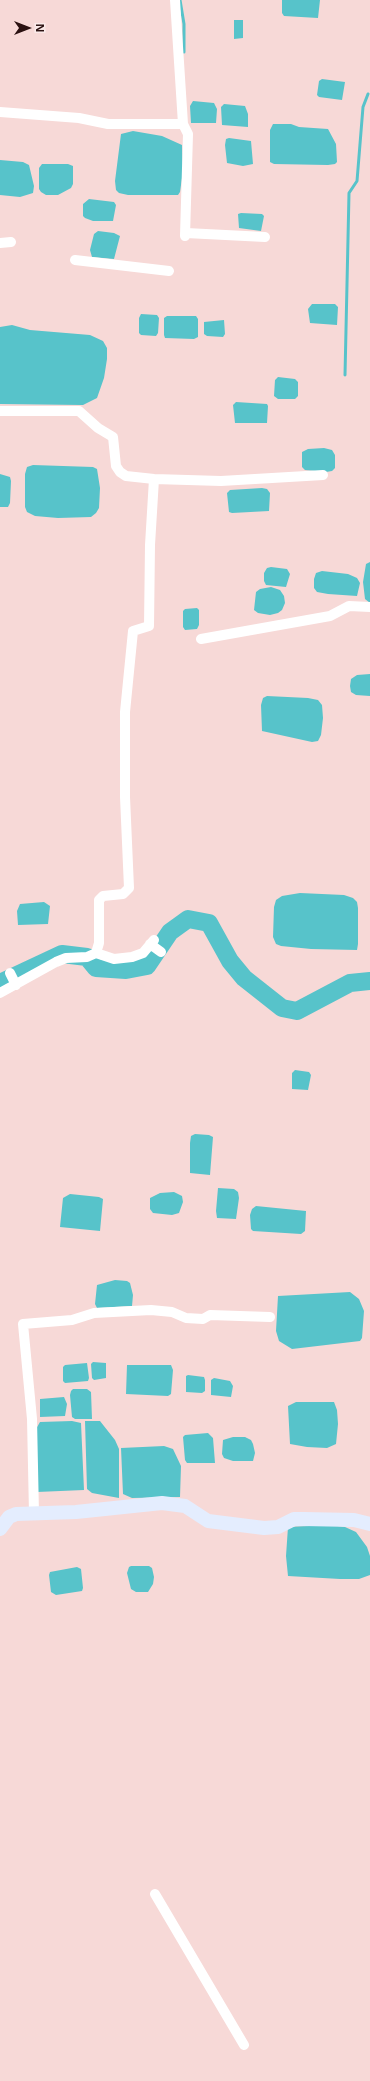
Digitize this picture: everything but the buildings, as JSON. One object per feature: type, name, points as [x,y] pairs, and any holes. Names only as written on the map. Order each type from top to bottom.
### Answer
[{"type":"street","points":[[175,0],[183,124],[188,134],[185,235],[265,237]]},
{"type":"street","points":[[0,112],[79,118],[108,124],[183,124]]},
{"type":"street","points":[[0,243],[11,242]]},
{"type":"street","points":[[75,260],[169,271]]},
{"type":"street","points":[[0,411],[79,411],[98,428],[113,437],[116,462],[120,472],[126,476],[154,479],[222,481],[323,475]]},
{"type":"street","points":[[96,953],[100,943],[99,900],[103,896],[123,894],[129,888],[125,797],[125,712],[133,631],[149,626],[150,544],[154,479]]},
{"type":"street","points":[[200,639],[330,616],[349,606],[370,607]]},
{"type":"street","points":[[0,993],[13,979],[61,960],[82,958],[96,953],[114,959],[132,958],[155,946]]},
{"type":"street","points":[[34,1514],[32,1419],[23,1324],[72,1320],[94,1313],[151,1310],[172,1312],[186,1318],[202,1319],[210,1315],[270,1317]]},
{"type":"street","points":[[0,1529],[13,1514],[34,1514],[162,1503],[185,1506],[208,1521],[264,1528],[278,1526],[294,1519],[354,1520],[370,1524]]},
{"type":"street","points":[[155,1894],[244,2046]]},
{"type":"water","points":[[282,0],[320,0],[318,18],[284,16],[282,13]]},
{"type":"water","points":[[234,20],[243,20],[243,38],[234,39]]},
{"type":"water","points":[[322,79],[345,82],[342,100],[319,97],[317,95],[319,81]]},
{"type":"water","points":[[193,101],[214,103],[217,109],[216,123],[191,123],[190,106]]},
{"type":"water","points":[[224,104],[245,106],[248,114],[248,127],[222,125],[221,107]]},
{"type":"water","points":[[273,124],[291,124],[299,127],[328,129],[336,144],[337,162],[335,164],[328,165],[274,164],[270,162],[270,130]]},
{"type":"water","points":[[133,131],[162,136],[182,145],[183,171],[180,192],[178,195],[128,195],[119,193],[116,190],[115,181],[121,134]]},
{"type":"water","points":[[229,138],[251,141],[253,164],[243,166],[227,163],[225,145],[226,139]]},
{"type":"water","points":[[0,160],[23,162],[29,165],[34,186],[33,193],[20,197],[0,195]]},
{"type":"water","points":[[42,164],[68,164],[73,166],[73,184],[71,188],[58,195],[46,195],[41,192],[39,189],[39,168]]},
{"type":"water","points":[[89,199],[114,202],[116,205],[113,221],[93,221],[85,218],[83,216],[83,204]]},
{"type":"water","points":[[238,214],[262,214],[264,216],[261,231],[239,228]]},
{"type":"water","points":[[98,231],[114,233],[120,236],[114,259],[92,257],[90,250],[94,234]]},
{"type":"water","points":[[312,304],[335,304],[338,307],[337,325],[310,323],[308,309]]},
{"type":"water","points":[[141,314],[157,315],[159,318],[158,333],[156,336],[141,335],[139,333],[139,318]]},
{"type":"water","points":[[167,316],[196,316],[198,319],[198,337],[194,339],[165,338],[164,318]]},
{"type":"water","points":[[224,320],[225,334],[223,337],[207,336],[204,334],[204,322]]},
{"type":"water","points":[[12,325],[30,330],[90,335],[103,341],[107,348],[107,359],[104,378],[97,398],[83,405],[0,404],[0,327]]},
{"type":"water","points":[[278,377],[295,379],[298,382],[298,396],[295,399],[278,399],[274,396],[275,380]]},
{"type":"water","points":[[236,402],[267,404],[267,423],[235,423],[233,405]]},
{"type":"water","points":[[324,448],[332,450],[335,455],[335,468],[332,471],[326,472],[305,470],[302,467],[302,452],[308,449]]},
{"type":"water","points":[[33,465],[93,467],[97,469],[100,488],[99,508],[96,513],[91,517],[58,518],[35,516],[27,512],[25,507],[25,474],[27,467]]},
{"type":"water","points":[[0,474],[10,477],[11,481],[10,503],[8,507],[0,507]]},
{"type":"water","points":[[267,489],[270,493],[269,511],[229,512],[227,493],[230,490]]},
{"type":"water","points":[[370,562],[370,603],[365,599],[363,582],[366,564]]},
{"type":"water","points":[[267,568],[287,569],[290,574],[286,587],[266,585],[264,581],[264,573]]},
{"type":"water","points":[[322,571],[348,574],[357,578],[360,583],[357,596],[317,592],[314,588],[314,579],[316,573]]},
{"type":"water","points":[[271,587],[280,590],[284,596],[285,603],[282,610],[278,613],[270,615],[258,613],[254,610],[256,592],[260,589]]},
{"type":"water","points":[[197,608],[199,610],[199,625],[197,629],[185,630],[183,627],[183,611],[185,609]]},
{"type":"water","points":[[370,674],[370,696],[356,695],[351,692],[351,679],[357,675]]},
{"type":"water","points":[[267,696],[308,698],[318,700],[322,705],[323,718],[321,735],[318,741],[312,742],[262,731],[261,705],[263,698]]},
{"type":"water","points":[[300,893],[344,895],[353,898],[357,902],[357,950],[311,949],[281,946],[276,944],[273,937],[274,907],[276,900],[282,896]]},
{"type":"water","points":[[44,902],[50,906],[48,924],[18,925],[17,911],[20,904]]},
{"type":"water","points":[[295,1070],[309,1072],[311,1075],[308,1090],[292,1089],[292,1073]]},
{"type":"water","points":[[195,1134],[209,1135],[213,1137],[210,1175],[190,1173],[190,1143],[191,1136]]},
{"type":"water","points":[[218,1188],[234,1189],[238,1192],[239,1198],[236,1219],[217,1218],[216,1211]]},
{"type":"water","points":[[174,1192],[182,1196],[183,1202],[179,1213],[172,1215],[153,1213],[150,1209],[150,1198],[160,1193]]},
{"type":"water","points":[[70,1194],[99,1197],[103,1199],[100,1231],[60,1227],[63,1198]]},
{"type":"water","points":[[256,1206],[306,1211],[305,1231],[301,1234],[253,1231],[251,1229],[250,1215],[252,1209]]},
{"type":"water","points":[[115,1280],[127,1281],[130,1283],[133,1295],[132,1306],[97,1308],[95,1304],[97,1285]]},
{"type":"water","points":[[350,1292],[359,1299],[364,1311],[362,1338],[360,1341],[292,1349],[279,1341],[276,1331],[278,1296]]},
{"type":"water","points":[[93,1362],[106,1363],[106,1378],[94,1380],[92,1378],[91,1364]]},
{"type":"water","points":[[87,1363],[88,1381],[65,1383],[63,1381],[63,1367],[65,1365]]},
{"type":"water","points":[[127,1365],[171,1365],[173,1370],[171,1394],[168,1396],[126,1394]]},
{"type":"water","points":[[186,1376],[204,1377],[205,1391],[202,1393],[186,1392]]},
{"type":"water","points":[[214,1378],[230,1381],[233,1386],[231,1397],[211,1395],[211,1380]]},
{"type":"water","points":[[73,1389],[87,1389],[91,1392],[92,1419],[75,1419],[72,1417],[70,1395]]},
{"type":"water","points":[[64,1397],[67,1404],[65,1416],[40,1417],[40,1399]]},
{"type":"water","points":[[296,1402],[334,1402],[337,1410],[338,1424],[336,1444],[327,1448],[290,1444],[288,1406]]},
{"type":"water","points":[[72,1421],[81,1423],[84,1490],[37,1492],[36,1429],[40,1422]]},
{"type":"water","points":[[85,1421],[100,1421],[115,1440],[119,1449],[119,1498],[92,1493],[87,1489]]},
{"type":"water","points":[[208,1433],[213,1438],[215,1463],[187,1463],[185,1460],[183,1437],[185,1435]]},
{"type":"water","points":[[233,1437],[245,1437],[251,1440],[253,1444],[255,1453],[253,1461],[233,1461],[224,1458],[222,1454],[223,1440]]},
{"type":"water","points":[[164,1446],[173,1449],[181,1466],[180,1497],[132,1498],[123,1494],[121,1448]]},
{"type":"water","points":[[330,1525],[345,1527],[356,1532],[367,1547],[370,1556],[370,1575],[359,1579],[288,1576],[286,1556],[288,1527]]},
{"type":"water","points":[[149,1566],[152,1568],[154,1577],[153,1584],[148,1592],[136,1592],[131,1589],[127,1573],[129,1567]]},
{"type":"water","points":[[77,1567],[81,1569],[82,1591],[56,1595],[51,1592],[50,1572]]},
{"type":"waterway","points":[[180,0],[184,24],[184,52]]},
{"type":"waterway","points":[[345,375],[349,193],[357,181],[363,107],[368,94]]},
{"type":"waterway","points":[[0,983],[62,954],[87,957],[96,968],[126,970],[147,966],[170,932],[188,919],[209,923],[230,961],[244,978],[282,1008],[297,1011],[350,983],[370,981]]}]
